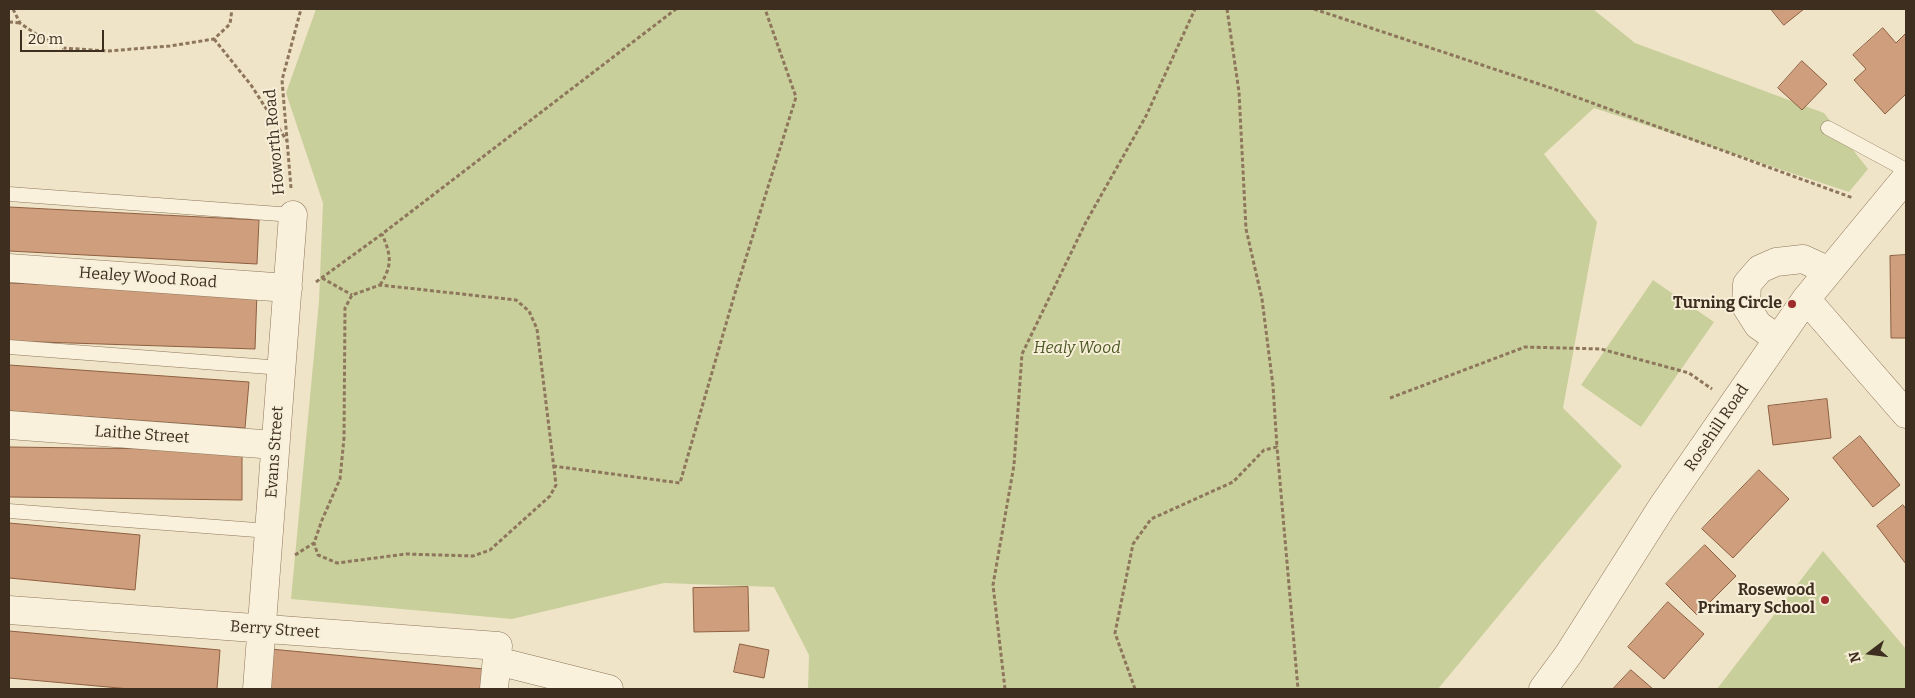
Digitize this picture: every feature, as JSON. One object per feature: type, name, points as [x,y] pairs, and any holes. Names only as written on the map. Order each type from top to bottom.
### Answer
[{"type":"street","name":"Rosehill Road","points":[[1543,689],[1568,655],[1662,508],[1806,299],[1906,178]]},
{"type":"street","name":"Evans Street","points":[[257,689],[293,215]]},
{"type":"street","points":[[1778,339],[1758,324],[1746,306],[1747,284],[1760,268],[1776,262],[1803,259],[1829,271]]},
{"type":"street","name":"Healey Wood Road","points":[[9,268],[287,295]]},
{"type":"street","points":[[1806,299],[1906,414]]},
{"type":"street","name":"Laithe Street","points":[[9,425],[275,445]]},
{"type":"street","name":"Berry Street","points":[[9,610],[498,646],[497,661]]},
{"type":"street","points":[[494,689],[497,661],[609,689]]},
{"type":"lane","points":[[1828,128],[1906,170]]},
{"type":"lane","points":[[9,194],[293,215]]},
{"type":"lane","points":[[9,347],[282,368]]},
{"type":"lane","points":[[9,511],[269,531]]},
{"type":"path","points":[[13,9],[20,23],[62,48],[108,51],[170,46],[214,39],[230,24],[232,9]]},
{"type":"path","name":"Howorth Road","points":[[293,215],[282,80],[302,9]]},
{"type":"path","points":[[287,295],[322,278],[382,234],[676,9]]},
{"type":"path","points":[[553,466],[680,483],[734,293],[796,97],[765,9]]},
{"type":"path","points":[[1004,689],[994,585],[1014,465],[1022,354],[1086,222],[1146,116],[1195,9]]},
{"type":"path","points":[[1226,9],[1239,92],[1246,228],[1262,299],[1273,386],[1298,689]]},
{"type":"path","points":[[1314,9],[1554,89],[1882,208]]},
{"type":"path","points":[[9,22],[20,23]]},
{"type":"path","points":[[214,39],[251,85],[287,142]]},
{"type":"path","points":[[380,285],[388,272],[390,254],[382,234]]},
{"type":"path","points":[[322,278],[352,295]]},
{"type":"path","points":[[266,575],[314,543],[340,479],[344,438],[345,308],[352,295],[380,285],[516,300],[529,312],[537,329],[556,485],[550,496],[490,550],[473,556],[406,554],[337,563],[318,555],[314,543]]},
{"type":"path","points":[[1390,398],[1525,347],[1601,349],[1689,373],[1734,404]]},
{"type":"path","points":[[1135,689],[1115,632],[1133,544],[1151,519],[1233,482],[1264,450],[1277,447]]},
{"type":"green space","name":"Healy Wood","points":[[316,9],[1593,9],[1635,43],[1824,113],[1868,169],[1849,192],[1594,108],[1544,154],[1597,222],[1563,408],[1622,466],[1438,689],[808,689],[809,655],[774,587],[664,583],[512,619],[291,599],[319,301],[323,203],[286,93]]},
{"type":"green space","points":[[1653,280],[1714,322],[1641,427],[1581,385]]},
{"type":"green space","name":"Rosewood Primary School","points":[[1823,551],[1906,649],[1906,689],[1717,689]]},
{"type":"building","points":[[1771,9],[1804,9],[1784,25]]},
{"type":"building","points":[[1883,28],[1896,43],[1906,33],[1906,94],[1885,114],[1854,80],[1866,69],[1853,55]]},
{"type":"building","points":[[1802,61],[1827,84],[1802,110],[1778,88]]},
{"type":"building","points":[[9,207],[259,220],[257,264],[9,251]]},
{"type":"building","points":[[1906,255],[1906,338],[1891,338],[1890,256]]},
{"type":"building","points":[[9,283],[257,292],[255,349],[9,341]]},
{"type":"building","points":[[9,365],[249,382],[245,428],[9,411]]},
{"type":"building","points":[[1827,399],[1831,438],[1773,445],[1768,406]]},
{"type":"building","points":[[1860,436],[1900,485],[1873,507],[1833,458]]},
{"type":"building","points":[[9,447],[242,450],[242,500],[9,497]]},
{"type":"building","points":[[1759,470],[1789,499],[1733,558],[1702,529]]},
{"type":"building","points":[[1903,505],[1906,509],[1906,564],[1877,526]]},
{"type":"building","points":[[9,523],[140,535],[135,590],[9,578]]},
{"type":"building","points":[[1705,545],[1736,576],[1697,615],[1666,584]]},
{"type":"building","points":[[748,587],[749,631],[694,632],[693,588]]},
{"type":"building","points":[[1668,602],[1704,634],[1664,679],[1628,647]]},
{"type":"building","points":[[9,631],[220,650],[217,689],[130,689],[9,678]]},
{"type":"building","points":[[740,644],[769,650],[764,678],[734,672]]},
{"type":"building","points":[[270,649],[484,669],[482,689],[267,689]]},
{"type":"building","points":[[1631,670],[1653,689],[1613,689]]},
{"type":"place","name":"Turning Circle","points":[[1792,304]]},
{"type":"place","name":"Rosewood Primary School","points":[[1825,600]]}]
